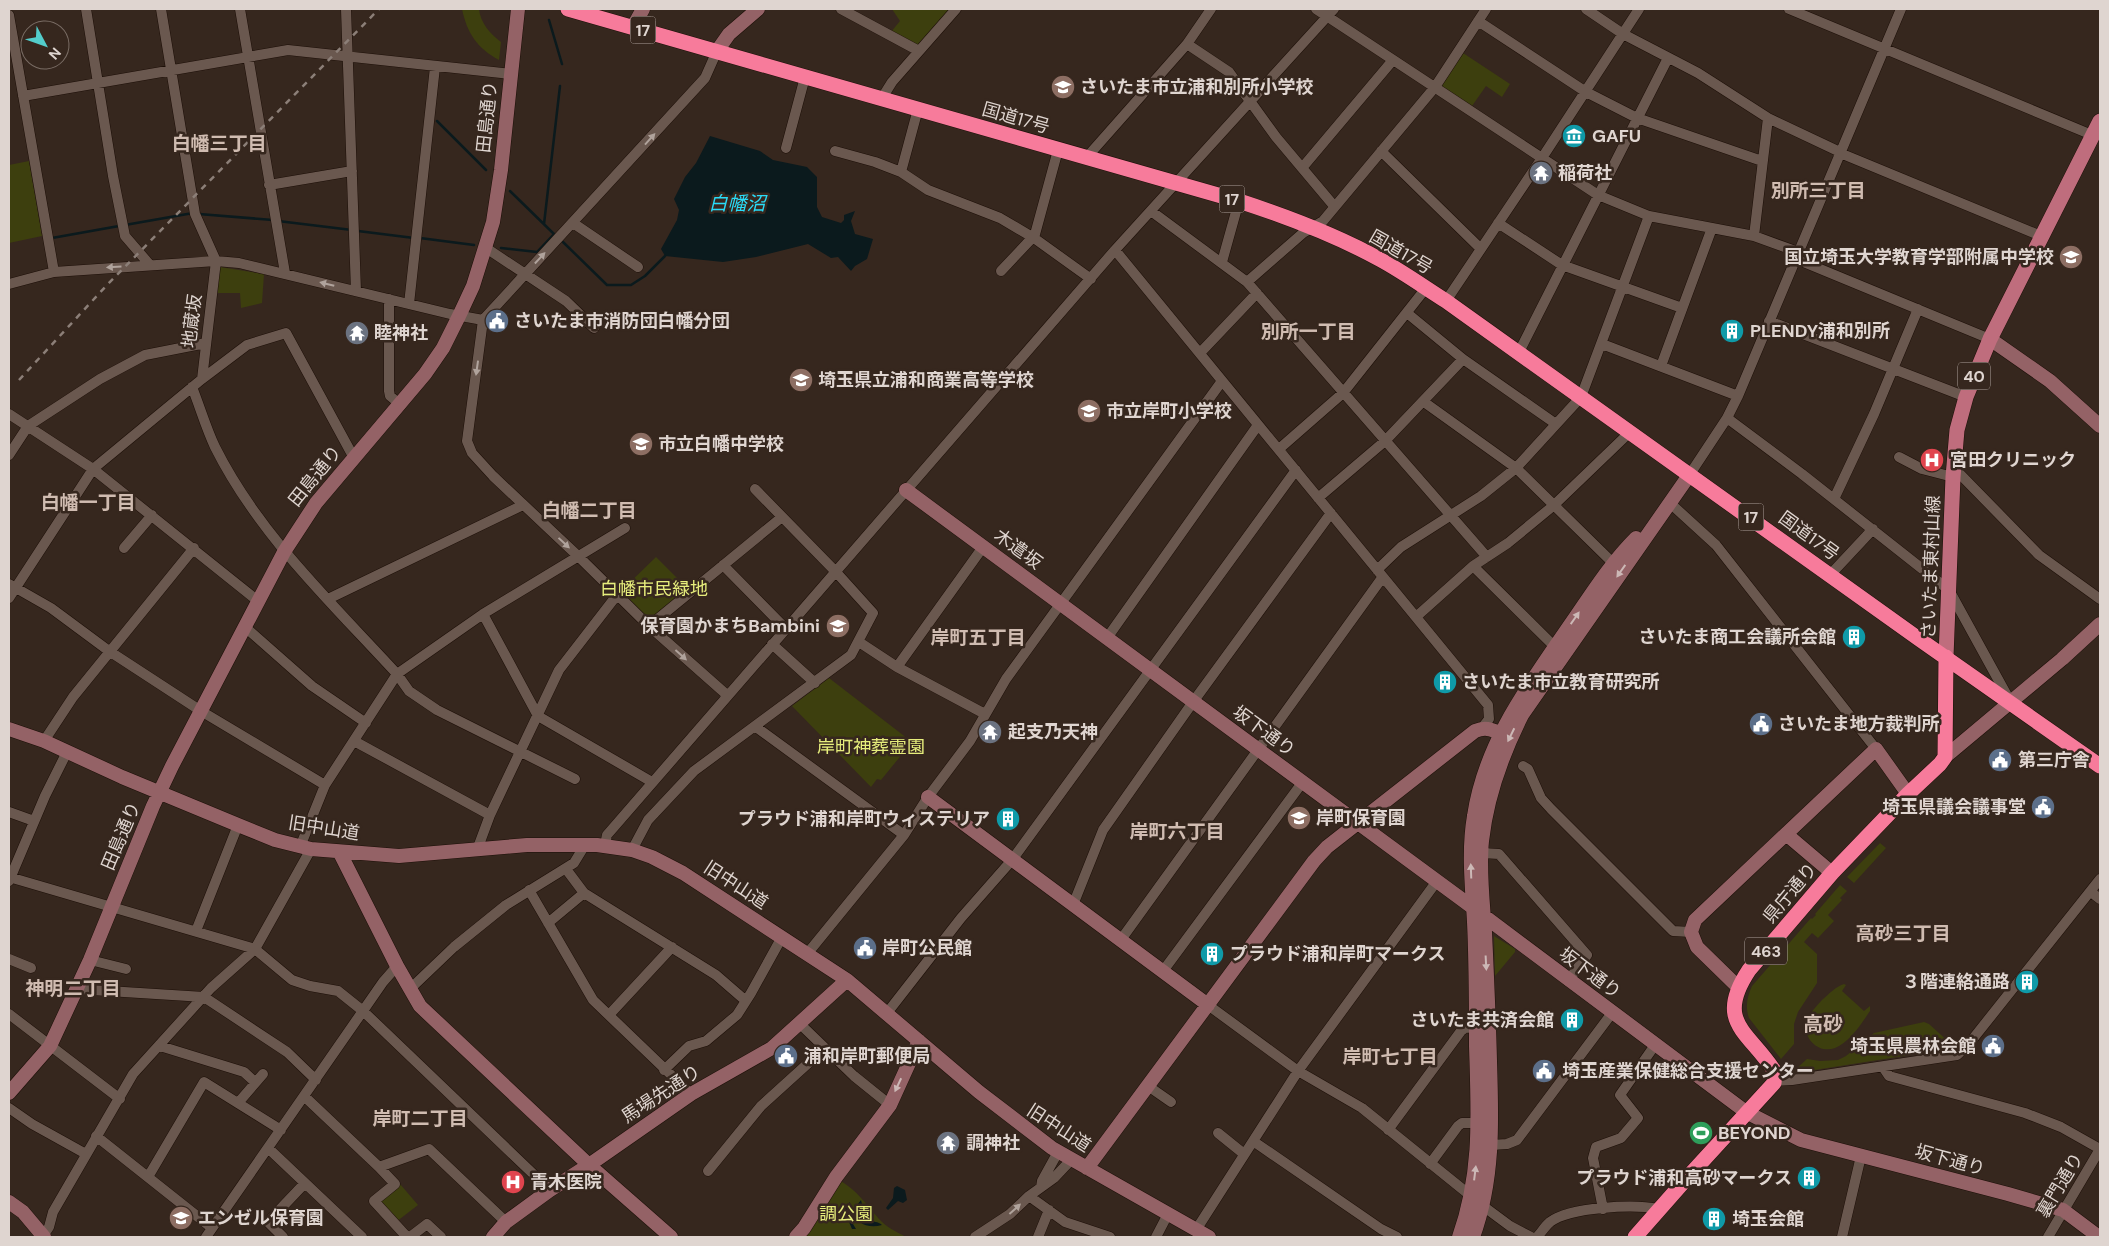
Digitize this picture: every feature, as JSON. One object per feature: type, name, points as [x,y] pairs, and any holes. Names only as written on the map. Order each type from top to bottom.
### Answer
[{"type":"highway","name":"国道17号","points":[[568,9],[1239,201],[1312,227],[1381,260],[1446,301],[1519,352],[2100,766]]},
{"type":"highway","points":[[1945,757],[1946,657]]},
{"type":"highway","name":"県庁通り","points":[[1775,1081],[1776,1076],[1772,1068],[1739,1025],[1734,1008],[1734,998],[1738,987],[1749,970],[1832,873],[1945,757]]},
{"type":"highway","points":[[1635,1237],[1658,1209],[1775,1081]]},
{"type":"main road","name":"さいたま東村山線","points":[[1946,657],[1953,472],[1957,430],[1966,397],[1990,338],[2100,120]]},
{"type":"street","points":[[86,9],[112,176],[125,236],[150,265]]},
{"type":"street","points":[[161,9],[195,214],[215,264]]},
{"type":"street","points":[[240,9],[285,273]]},
{"type":"street","points":[[346,9],[356,291]]},
{"type":"street","name":"田島通り","points":[[9,1093],[50,1046],[90,960],[160,793],[284,552],[316,503],[401,405],[443,348],[459,316],[473,286],[486,248],[492,222],[501,170],[518,9]]},
{"type":"street","points":[[633,27],[643,9]]},
{"type":"street","points":[[727,695],[649,626],[493,476],[472,453],[467,441],[483,320],[706,78],[717,51],[729,34],[758,9]]},
{"type":"street","points":[[841,9],[919,51]]},
{"type":"street","points":[[882,98],[919,51],[956,9]]},
{"type":"street","points":[[1087,157],[1187,44],[1210,9]]},
{"type":"street","points":[[1316,9],[1330,12],[1394,60],[1598,195],[1649,216],[1754,236],[1918,309],[1990,338],[2050,382],[2100,426]]},
{"type":"street","points":[[1247,282],[1303,233],[1322,221],[1435,87],[1486,9]]},
{"type":"street","points":[[1586,9],[1623,34],[1698,74],[1768,118],[1840,152],[2041,236]]},
{"type":"street","points":[[1446,301],[1640,9]]},
{"type":"street","points":[[1789,9],[2092,135]]},
{"type":"street","points":[[1459,1237],[1472,1196],[1478,1150],[1476,1027],[1478,912],[1487,811],[1496,774],[1508,742],[1522,715],[1546,678],[1670,504],[1727,418],[1738,396],[1901,9]]},
{"type":"street","points":[[605,845],[607,835],[727,695],[1115,250],[1330,12]]},
{"type":"street","points":[[9,15],[54,272]]},
{"type":"street","points":[[1478,21],[1586,92],[1637,118],[1762,161]]},
{"type":"street","points":[[1187,44],[1229,72],[1250,102],[1334,206]]},
{"type":"street","points":[[23,96],[288,50],[510,74]]},
{"type":"street","points":[[1519,352],[1668,58]]},
{"type":"street","points":[[1302,168],[1394,60]]},
{"type":"street","points":[[409,304],[435,67]]},
{"type":"street","points":[[786,148],[805,77]]},
{"type":"street","points":[[901,172],[918,109]]},
{"type":"street","points":[[1754,236],[1768,118]]},
{"type":"street","points":[[1001,271],[1033,238],[1058,150]]},
{"type":"street","points":[[835,151],[875,162],[901,172],[928,190],[1000,218],[1033,238],[1091,279]]},
{"type":"street","points":[[1381,151],[1480,248]]},
{"type":"street","points":[[269,185],[352,171]]},
{"type":"street","points":[[1222,262],[1239,201]]},
{"type":"street","points":[[1151,211],[1247,282],[1487,557]]},
{"type":"street","points":[[1120,941],[1257,750],[1379,574],[1401,547],[1481,496],[1516,468],[1581,397],[1649,216]]},
{"type":"street","points":[[573,223],[638,267]]},
{"type":"street","points":[[1498,223],[1562,264],[1682,308]]},
{"type":"street","points":[[1661,366],[1712,228]]},
{"type":"street","points":[[486,248],[566,301],[594,328]]},
{"type":"street","points":[[1115,250],[1379,574],[1417,616],[1488,704],[1489,719],[1482,728]]},
{"type":"street","points":[[9,284],[54,272],[150,265],[239,263],[459,316],[483,320]]},
{"type":"street","name":"地蔵坂","points":[[202,379],[215,264]]},
{"type":"street","points":[[1278,449],[1343,393],[1426,288]]},
{"type":"street","points":[[1200,353],[1257,293]]},
{"type":"street","points":[[389,299],[389,391],[390,396],[401,405]]},
{"type":"street","points":[[1834,499],[1874,414],[1918,309]]},
{"type":"street","points":[[1407,313],[1463,359],[1556,424]]},
{"type":"street","points":[[1769,321],[1966,397]]},
{"type":"street","points":[[9,598],[12,586],[93,468],[202,379],[247,345],[286,333],[354,458]]},
{"type":"street","points":[[9,455],[28,426],[100,379],[145,355],[206,343]]},
{"type":"street","points":[[1602,344],[1738,396]]},
{"type":"street","points":[[1318,498],[1385,441],[1463,359]]},
{"type":"street","points":[[807,954],[904,835],[928,797],[970,741],[1006,679],[1222,381]]},
{"type":"street","points":[[192,387],[215,446],[234,481],[284,552],[398,674],[409,691],[437,710],[575,779]]},
{"type":"street","points":[[1424,402],[1516,468],[1612,563]]},
{"type":"street","points":[[9,414],[93,468],[258,601]]},
{"type":"street","points":[[1727,418],[1873,529],[1949,590],[2010,702]]},
{"type":"street","points":[[1107,638],[1258,425]]},
{"type":"street","points":[[1417,616],[1474,566],[1553,506],[1629,432]]},
{"type":"street","points":[[1899,458],[1922,469],[1953,472],[2038,555],[2100,599]]},
{"type":"street","points":[[887,1013],[961,918],[1012,860],[1222,569],[1296,470]]},
{"type":"street","points":[[632,850],[648,820],[694,771],[851,655],[873,613],[755,489]]},
{"type":"street","name":"木遣坂","points":[[906,490],[1107,638]]},
{"type":"street","points":[[328,599],[523,504]]},
{"type":"street","points":[[1473,1237],[1483,1206],[1490,1168],[1491,1145],[1488,997],[1471,844],[1474,814],[1486,765],[1500,733],[1518,702],[1612,563],[1670,504]]},
{"type":"street","points":[[1670,504],[1716,545],[1876,749],[1908,794]]},
{"type":"street","points":[[124,548],[152,514]]},
{"type":"street","points":[[1073,905],[1102,830],[1193,702],[1332,514]]},
{"type":"street","points":[[649,626],[782,517]]},
{"type":"street","points":[[9,1202],[23,1212],[44,1237],[54,1212],[133,1074],[204,997],[255,949],[305,848],[325,785],[398,674],[482,614],[625,528]]},
{"type":"street","points":[[1830,575],[1873,529]]},
{"type":"street","points":[[897,667],[983,547]]},
{"type":"street","points":[[44,741],[109,651],[194,548]]},
{"type":"street","points":[[723,565],[786,629]]},
{"type":"street","points":[[1474,566],[1555,646]]},
{"type":"street","points":[[12,586],[51,608],[109,651],[201,711],[325,785]]},
{"type":"street","points":[[477,850],[490,815],[559,670],[617,595]]},
{"type":"street","points":[[482,614],[538,716],[652,782]]},
{"type":"street","points":[[1945,757],[2100,624]]},
{"type":"street","points":[[245,627],[312,686],[366,723]]},
{"type":"street","name":"坂下通り","points":[[1107,638],[1746,1112],[1801,1140],[2063,1210],[2099,1237]]},
{"type":"street","points":[[859,642],[897,667],[985,714]]},
{"type":"street","points":[[772,644],[815,683]]},
{"type":"street","points":[[756,727],[904,835]]},
{"type":"street","points":[[1087,1168],[1314,861],[1334,840],[1358,824],[1475,731],[1489,728],[1500,733]]},
{"type":"street","name":"旧中山道","points":[[9,729],[44,741],[160,793],[238,825],[305,848],[399,856],[527,845],[605,845],[632,850],[668,864],[847,980],[1025,1129],[1058,1152],[1209,1237]]},
{"type":"street","points":[[354,741],[490,815]]},
{"type":"street","points":[[1738,987],[1697,947],[1691,932],[1695,920],[1876,749]]},
{"type":"street","points":[[67,752],[9,879],[112,906],[255,949],[292,980],[310,986],[338,991],[363,1010],[550,1190]]},
{"type":"street","points":[[1523,766],[1528,770],[1541,798],[1551,809],[1673,931],[1691,932]]},
{"type":"street","points":[[1163,971],[1302,783]]},
{"type":"street","points":[[928,797],[1298,1072],[1362,1108],[1472,1196]]},
{"type":"street","points":[[9,812],[34,821]]},
{"type":"street","points":[[196,931],[238,825]]},
{"type":"street","points":[[1786,834],[1832,873]]},
{"type":"street","points":[[410,989],[454,947],[506,905],[574,863],[585,845]]},
{"type":"street","points":[[340,852],[397,966],[420,1006],[590,1165],[671,1237]]},
{"type":"street","points":[[1482,853],[1499,854],[1587,955],[1568,981]]},
{"type":"street","points":[[566,869],[584,893],[716,975],[746,1001]]},
{"type":"street","points":[[1775,1081],[1786,1081],[1957,1055],[1964,1049],[2100,880]]},
{"type":"street","points":[[1196,1230],[1298,1072],[1437,881]]},
{"type":"street","points":[[529,890],[593,1000],[691,1094]]},
{"type":"street","points":[[2091,892],[2100,899]]},
{"type":"street","points":[[548,923],[584,893]]},
{"type":"street","points":[[664,1070],[689,1046],[706,1041],[737,1015],[782,937]]},
{"type":"street","points":[[609,1015],[672,947]]},
{"type":"street","points":[[9,959],[31,968]]},
{"type":"street","points":[[90,960],[126,969]]},
{"type":"street","points":[[206,1237],[363,1010],[397,966]]},
{"type":"street","name":"馬場先通り","points":[[493,1237],[506,1222],[550,1190],[590,1165],[691,1094],[772,1048],[847,980]]},
{"type":"street","points":[[76,989],[204,997],[287,1052],[316,1080]]},
{"type":"street","points":[[1491,1145],[1507,1144],[1517,1140],[1612,1013]]},
{"type":"street","points":[[9,1014],[120,1098]]},
{"type":"street","points":[[799,1023],[854,1076],[890,1105]]},
{"type":"street","points":[[1388,1130],[1461,1031],[1465,1028],[1476,1027]]},
{"type":"street","points":[[796,1237],[802,1231],[836,1177],[890,1105],[919,1041]]},
{"type":"street","points":[[1603,1209],[1593,1158],[1596,1148],[1621,1138],[1638,1118],[1620,1095],[1655,1044]]},
{"type":"street","points":[[160,1046],[244,1072],[255,1082]]},
{"type":"street","points":[[708,1171],[761,1106],[825,1048]]},
{"type":"street","points":[[1883,1067],[1889,1076],[2025,1113],[2061,1127],[2100,1149]]},
{"type":"street","points":[[238,1103],[262,1074]]},
{"type":"street","points":[[148,1177],[204,1082],[281,1130]]},
{"type":"street","points":[[1148,1086],[1171,1102]]},
{"type":"street","points":[[304,1096],[395,1184],[374,1201],[408,1237],[427,1224],[441,1237]]},
{"type":"street","points":[[9,1108],[32,1124],[86,1154]]},
{"type":"street","points":[[1430,1164],[1458,1126],[1462,1123],[1478,1123]]},
{"type":"street","points":[[1218,1133],[1244,1154]]},
{"type":"street","points":[[96,1136],[212,1228]]},
{"type":"street","points":[[1253,1141],[1397,1237]]},
{"type":"street","points":[[268,1148],[362,1237]]},
{"type":"street","points":[[379,1167],[429,1149],[506,1222]]},
{"type":"street","name":"裏門通り","points":[[2048,1237],[2100,1149]]},
{"type":"street","points":[[1041,1187],[1042,1181],[1058,1152]]},
{"type":"street","points":[[1842,1237],[1861,1156]]},
{"type":"street","points":[[975,1237],[1010,1214],[1054,1178],[1071,1160]]},
{"type":"street","points":[[283,1237],[268,1222],[305,1183]]},
{"type":"street","points":[[1030,1196],[1066,1222],[1110,1237]]},
{"type":"street","points":[[1483,1206],[1510,1226],[1531,1237]]},
{"type":"street","points":[[1537,1237],[1550,1222],[1567,1214],[1603,1209],[1640,1207],[1658,1209]]},
{"type":"street","points":[[1038,1237],[1049,1210]]},
{"type":"street","points":[[1156,1237],[1168,1214]]},
{"type":"green space","points":[[462,9],[479,9],[481,19],[486,27],[501,42],[499,60],[474,39]]},
{"type":"green space","points":[[892,9],[951,9],[918,46],[891,32],[900,21]]},
{"type":"green space","points":[[1463,53],[1510,84],[1502,97],[1486,86],[1472,106],[1441,86]]},
{"type":"green space","points":[[29,161],[42,236],[9,243],[9,165]]},
{"type":"green space","points":[[220,267],[264,274],[262,303],[241,308],[240,293],[217,293]]},
{"type":"green space","name":"白幡市民緑地","points":[[656,557],[688,589],[649,621],[620,592]]},
{"type":"green space","name":"岸町神葬霊園","points":[[829,678],[912,742],[881,780],[877,779],[871,787],[792,706]]},
{"type":"green space","points":[[1880,843],[1886,848],[1854,883],[1847,877]]},
{"type":"green space","points":[[1840,885],[1847,891],[1840,898],[1842,900],[1828,915],[1834,921],[1818,938],[1812,933],[1804,942],[1817,954],[1817,983],[1798,1012],[1794,1024],[1794,1044],[1781,1059],[1749,1018],[1747,1002],[1749,994],[1752,986],[1811,918],[1816,915]]},
{"type":"green space","points":[[1494,936],[1515,949],[1515,952],[1495,976]]},
{"type":"green space","points":[[1844,984],[1846,985],[1842,991],[1864,1011],[1870,1006],[1870,1011],[1855,1032],[1845,1042],[1835,1048],[1823,1049],[1813,1044],[1807,1034],[1806,1022],[1822,1000]]},
{"type":"green space","points":[[1924,1022],[1929,1024],[1950,1043],[1948,1049],[1802,1072],[1797,1068],[1807,1059],[1820,1061],[1838,1060],[1846,1056],[1874,1033]]},
{"type":"green space","name":"調公園","points":[[839,1180],[856,1193],[882,1222],[906,1237],[803,1237]]},
{"type":"green space","points":[[400,1184],[418,1205],[396,1222],[377,1201]]},
{"type":"water","name":"白幡沼","points":[[710,136],[760,151],[773,160],[807,167],[817,177],[817,207],[822,217],[841,223],[844,220],[844,215],[855,211],[851,221],[855,234],[873,239],[867,259],[855,266],[851,271],[838,257],[831,258],[808,244],[756,257],[723,262],[665,256],[661,249],[677,220],[679,210],[674,199]]},
{"type":"water","points":[[897,1186],[905,1190],[907,1200],[903,1203],[898,1201],[888,1210],[886,1208],[893,1198],[894,1188]]},
{"type":"water","points":[[861,1200],[862,1204],[857,1215],[863,1220],[882,1225],[867,1226],[859,1222],[854,1209]]},
{"type":"water","points":[[850,1202],[850,1219],[856,1229],[852,1229],[846,1215],[845,1208]]},
{"type":"waterway","points":[[549,20],[562,64]]},
{"type":"waterway","points":[[544,224],[560,86]]},
{"type":"waterway","points":[[437,121],[486,170]]},
{"type":"waterway","points":[[510,191],[555,235]]},
{"type":"waterway","points":[[125,225],[193,213]]},
{"type":"waterway","points":[[199,214],[273,220]]},
{"type":"waterway","points":[[278,221],[352,230]]},
{"type":"waterway","points":[[52,238],[119,226]]},
{"type":"waterway","points":[[358,231],[414,238]]},
{"type":"waterway","points":[[501,248],[537,252],[554,234]]},
{"type":"waterway","points":[[420,238],[474,245]]},
{"type":"waterway","points":[[563,242],[607,285],[631,285],[645,276],[665,256]]},
{"type":"railway","points":[[19,380],[107,285],[379,9]]},
{"type":"place","name":"さいたま市立浦和別所小学校","points":[[1063,87]]},
{"type":"place","name":"GAFU","points":[[1574,136]]},
{"type":"place","name":"稲荷社","points":[[1541,173]]},
{"type":"place","name":"国立埼玉大学教育学部附属中学校","points":[[2071,257]]},
{"type":"place","name":"さいたま市消防団白幡分団","points":[[497,321]]},
{"type":"place","name":"PLENDY浦和別所","points":[[1732,331]]},
{"type":"place","name":"睦神社","points":[[357,333]]},
{"type":"place","name":"埼玉県立浦和商業高等学校","points":[[801,380]]},
{"type":"place","name":"市立岸町小学校","points":[[1089,411]]},
{"type":"place","name":"市立白幡中学校","points":[[641,444]]},
{"type":"place","name":"宮田クリニック","points":[[1932,460]]},
{"type":"place","name":"保育園かまちBambini","points":[[838,626]]},
{"type":"place","name":"さいたま商工会議所会館","points":[[1854,637]]},
{"type":"place","name":"さいたま市立教育研究所","points":[[1445,682]]},
{"type":"place","name":"さいたま地方裁判所","points":[[1761,724]]},
{"type":"place","name":"起支乃天神","points":[[990,732]]},
{"type":"place","name":"第三庁舎","points":[[2000,760]]},
{"type":"place","name":"埼玉県議会議事堂","points":[[2043,807]]},
{"type":"place","name":"岸町保育園","points":[[1299,818]]},
{"type":"place","name":"プラウド浦和岸町ウィステリア","points":[[1008,819]]},
{"type":"place","name":"岸町公民館","points":[[865,948]]},
{"type":"place","name":"プラウド浦和岸町マークス","points":[[1212,954]]},
{"type":"place","name":"３階連絡通路","points":[[2027,982]]},
{"type":"place","name":"さいたま共済会館","points":[[1572,1020]]},
{"type":"place","name":"埼玉県農林会館","points":[[1993,1046]]},
{"type":"place","name":"浦和岸町郵便局","points":[[786,1056]]},
{"type":"place","name":"埼玉産業保健総合支援センター","points":[[1544,1071]]},
{"type":"place","name":"BEYOND","points":[[1701,1133]]},
{"type":"place","name":"調神社","points":[[948,1143]]},
{"type":"place","name":"プラウド浦和高砂マークス","points":[[1809,1178]]},
{"type":"place","name":"青木医院","points":[[513,1182]]},
{"type":"place","name":"エンゼル保育園","points":[[181,1218]]},
{"type":"place","name":"埼玉会館","points":[[1714,1219]]},
{"type":"district","name":"白幡三丁目","points":[[219,143]]},
{"type":"district","name":"別所三丁目","points":[[1818,190]]},
{"type":"district","name":"別所一丁目","points":[[1308,331]]},
{"type":"district","name":"白幡一丁目","points":[[88,502]]},
{"type":"district","name":"白幡二丁目","points":[[589,510]]},
{"type":"district","name":"岸町五丁目","points":[[978,637]]},
{"type":"district","name":"岸町六丁目","points":[[1177,831]]},
{"type":"district","name":"高砂三丁目","points":[[1903,933]]},
{"type":"district","name":"神明二丁目","points":[[73,988]]},
{"type":"district","name":"高砂","points":[[1823,1024]]},
{"type":"district","name":"岸町七丁目","points":[[1390,1056]]},
{"type":"district","name":"岸町二丁目","points":[[420,1118]]}]
